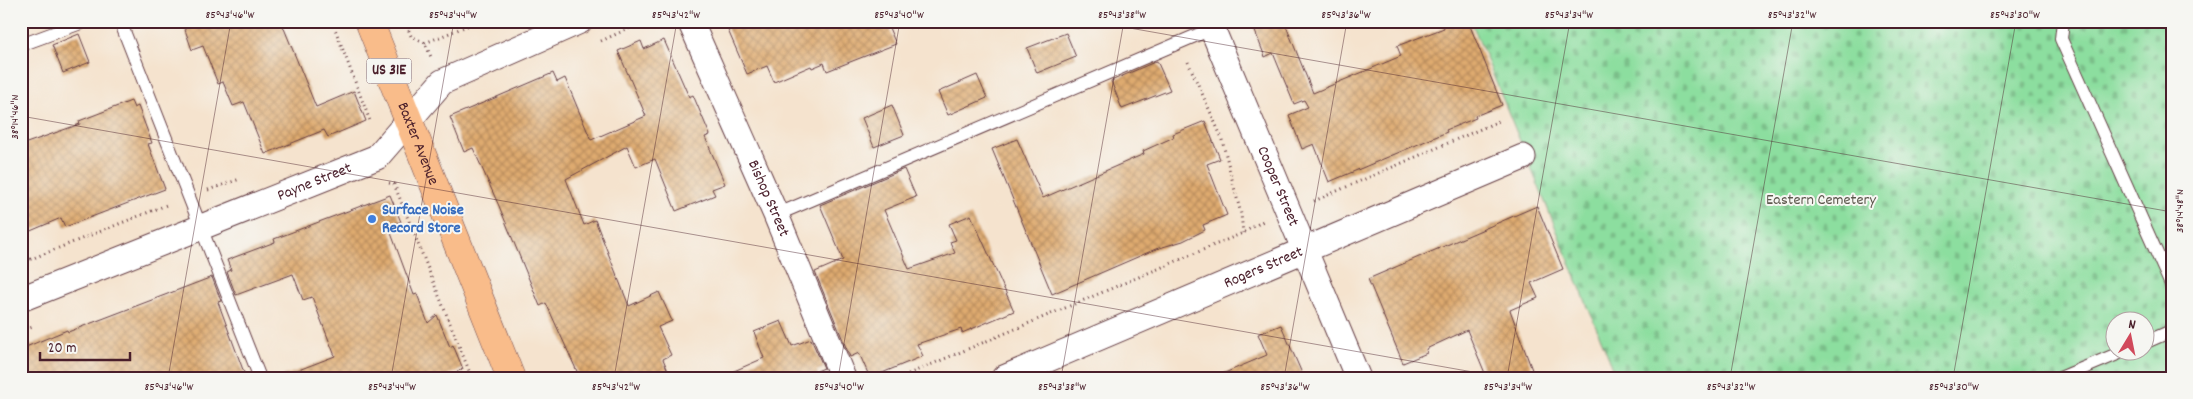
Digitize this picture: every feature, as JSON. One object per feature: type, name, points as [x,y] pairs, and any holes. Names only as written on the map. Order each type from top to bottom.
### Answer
[{"type":"main road","name":"Baxter Avenue","points":[[369,21],[511,378]]},
{"type":"street","name":"Payne Street","points":[[21,299],[377,157],[442,82],[580,21]]},
{"type":"street","name":"Bishop Street","points":[[690,21],[776,215],[843,378]]},
{"type":"street","name":"Cooper Street","points":[[1217,24],[1285,207],[1358,378]]},
{"type":"street","name":"Rogers Street","points":[[1004,378],[1523,156]]},
{"type":"lane","points":[[21,46],[86,21]]},
{"type":"lane","points":[[120,21],[260,378]]},
{"type":"lane","points":[[2064,21],[2061,38],[2172,287]]},
{"type":"lane","points":[[776,215],[1180,43],[1217,24]]},
{"type":"lane","points":[[2156,338],[2169,332],[2172,326]]},
{"type":"lane","points":[[2060,378],[2106,359]]},
{"type":"path","points":[[332,21],[370,122],[381,181],[394,184],[472,378]]},
{"type":"path","points":[[425,43],[479,21]]},
{"type":"path","points":[[1180,43],[1221,136],[1241,214],[1243,234]]},
{"type":"path","points":[[898,378],[1243,234],[1285,207],[1321,200],[1498,121]]},
{"type":"green space","name":"Eastern Cemetery","points":[[1471,21],[2172,21],[2172,378],[1617,378]]},
{"type":"building","points":[[182,21],[281,21],[316,107],[354,91],[366,121],[328,137],[324,130],[265,154],[244,102],[233,106],[223,82],[218,84],[203,46],[192,50]]},
{"type":"building","points":[[724,21],[886,21],[896,44],[827,71],[824,63],[812,68],[811,66],[774,82],[767,66],[747,74]]},
{"type":"building","points":[[1251,21],[1284,21],[1313,93],[1401,56],[1397,46],[1444,28],[1442,21],[1468,21],[1502,105],[1446,130],[1447,132],[1329,182],[1314,144],[1302,149],[1289,115],[1308,107],[1304,100],[1294,104],[1273,53],[1265,57]]},
{"type":"building","points":[[1066,33],[1076,57],[1037,73],[1027,48]]},
{"type":"building","points":[[79,34],[90,62],[63,73],[52,45]]},
{"type":"building","points":[[664,40],[689,97],[693,95],[710,135],[705,137],[725,184],[712,189],[715,195],[676,211],[655,159],[636,167],[627,146],[566,179],[584,225],[595,220],[629,306],[659,292],[672,321],[658,327],[671,355],[663,359],[671,378],[580,378],[546,303],[540,306],[473,148],[464,152],[450,117],[553,73],[557,82],[565,78],[591,140],[646,116],[618,51],[641,41],[644,49]]},
{"type":"building","points":[[1157,61],[1170,90],[1122,109],[1111,81]]},
{"type":"building","points":[[977,75],[987,98],[948,115],[938,92]]},
{"type":"building","points":[[131,101],[134,108],[138,106],[152,143],[148,144],[165,189],[65,227],[61,218],[21,235],[21,145],[80,124],[79,121]]},
{"type":"building","points":[[892,105],[904,135],[874,147],[862,118]]},
{"type":"building","points":[[1205,121],[1220,159],[1207,164],[1227,215],[1203,225],[1205,230],[1183,241],[1156,249],[1052,294],[992,149],[1017,139],[1043,198],[1144,154],[1143,151],[1174,137],[1173,134]]},
{"type":"building","points":[[904,169],[916,197],[884,210],[909,269],[955,253],[950,242],[956,240],[949,224],[971,215],[1014,311],[962,333],[961,329],[917,344],[923,356],[870,378],[859,353],[850,357],[815,272],[843,260],[820,205]]},
{"type":"building","points":[[390,195],[401,222],[388,225],[414,295],[417,294],[428,323],[437,315],[450,347],[453,345],[463,369],[442,378],[284,378],[283,376],[335,356],[312,297],[303,300],[293,274],[236,295],[227,272],[231,270],[227,260],[275,242],[274,239]]},
{"type":"building","points":[[1537,206],[1563,269],[1531,283],[1538,298],[1510,310],[1535,378],[1487,378],[1467,330],[1426,349],[1427,353],[1403,363],[1368,279]]},
{"type":"building","points":[[212,277],[221,301],[218,302],[246,378],[21,378],[21,349],[67,330],[68,332]]},
{"type":"building","points":[[781,321],[792,346],[811,339],[824,368],[817,371],[819,378],[718,378],[764,358],[754,332]]},
{"type":"building","points":[[1281,325],[1304,378],[1213,378],[1267,355],[1258,334]]},
{"type":"place","name":"Surface Noise Record Store","points":[[372,219]]}]
